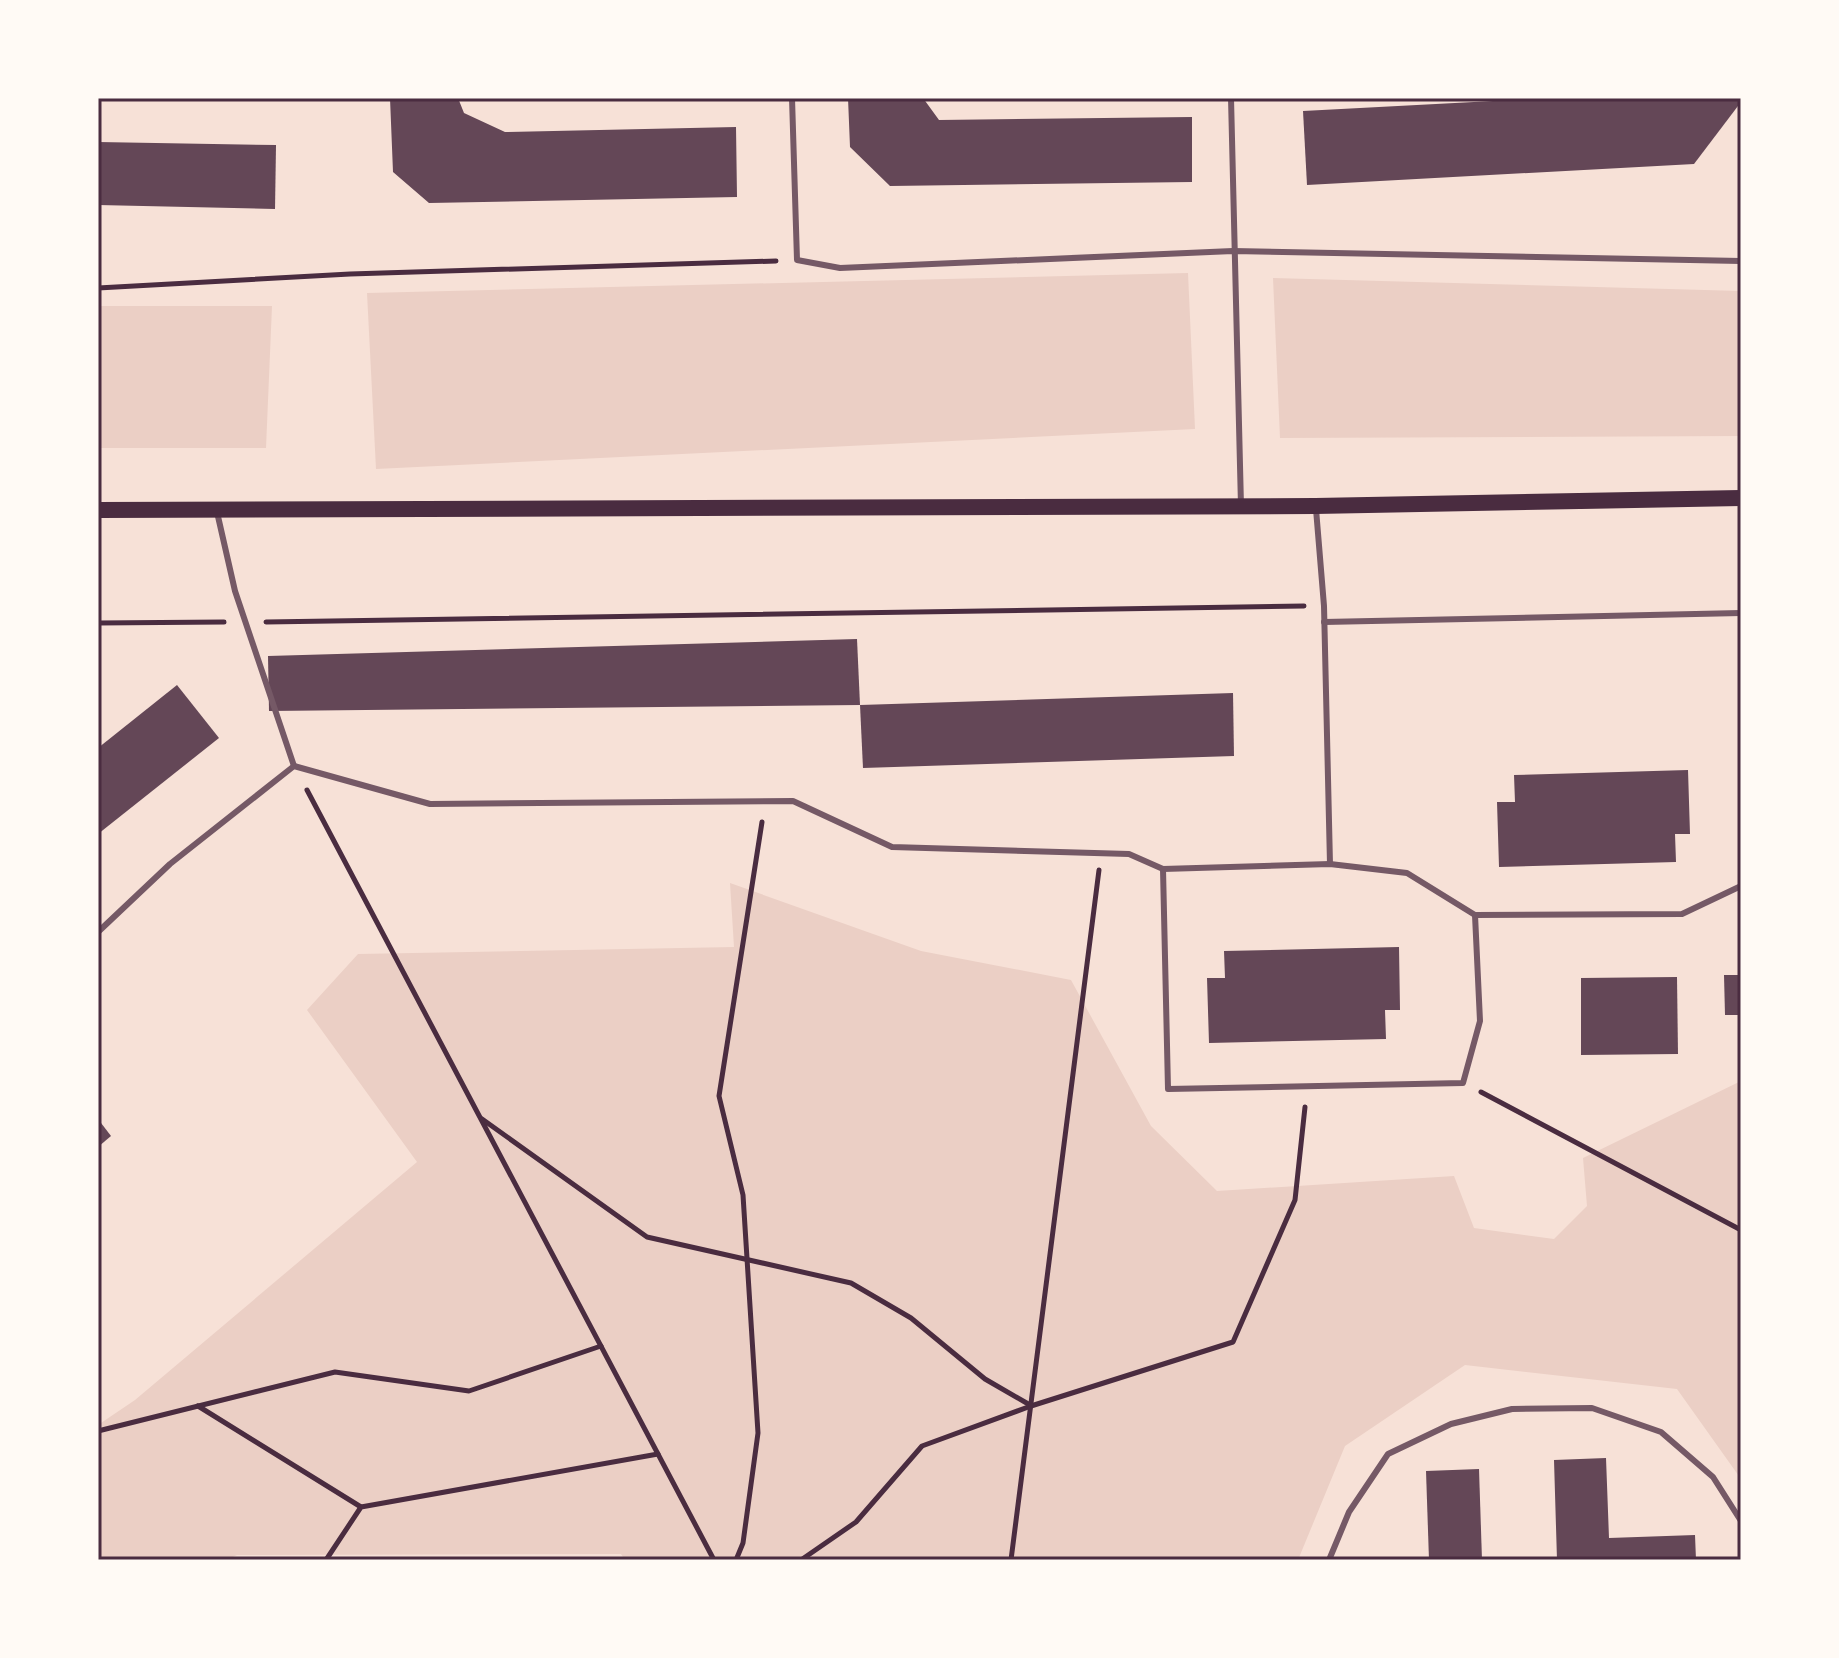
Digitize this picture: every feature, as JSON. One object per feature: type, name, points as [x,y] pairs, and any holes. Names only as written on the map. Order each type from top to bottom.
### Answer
[{"type":"main road","points":[[98,510],[1315,506],[1741,498]]},
{"type":"lane","points":[[792,98],[797,260],[840,268],[1233,251],[1741,261]]},
{"type":"lane","points":[[1231,98],[1241,506]]},
{"type":"lane","points":[[1315,506],[1324,606],[1330,864]]},
{"type":"lane","points":[[216,509],[235,591],[294,766]]},
{"type":"lane","points":[[1324,622],[1741,613]]},
{"type":"lane","points":[[294,766],[430,804],[793,801],[892,847],[1129,854],[1163,869],[1330,864],[1407,873],[1475,915],[1682,914],[1741,886]]},
{"type":"lane","points":[[98,932],[170,864],[294,766]]},
{"type":"lane","points":[[1163,869],[1168,1089],[1463,1083],[1480,1021],[1475,915]]},
{"type":"lane","points":[[1329,1560],[1349,1512],[1388,1454],[1451,1424],[1512,1409],[1592,1408],[1661,1432],[1713,1477],[1741,1521]]},
{"type":"path","points":[[98,288],[350,274],[797,260]]},
{"type":"path","points":[[98,623],[1324,606]]},
{"type":"path","points":[[294,766],[714,1560]]},
{"type":"path","points":[[736,1560],[743,1543],[758,1433],[743,1195],[719,1096],[765,801]]},
{"type":"path","points":[[1011,1560],[1101,852]]},
{"type":"path","points":[[1463,1083],[1741,1230]]},
{"type":"path","points":[[801,1560],[856,1522],[922,1446],[1031,1406],[1233,1342],[1295,1200],[1307,1086]]},
{"type":"path","points":[[480,1117],[647,1237],[851,1283],[911,1318],[985,1379],[1031,1406]]},
{"type":"path","points":[[98,1431],[335,1372],[469,1391],[601,1346]]},
{"type":"path","points":[[198,1406],[361,1507],[658,1454]]},
{"type":"path","points":[[326,1560],[361,1507]]},
{"type":"shaded area","points":[[1188,273],[1195,429],[376,469],[367,293]]},
{"type":"shaded area","points":[[1273,278],[1741,291],[1741,436],[1280,438]]},
{"type":"shaded area","points":[[98,306],[272,306],[266,448],[98,448]]},
{"type":"shaded area","points":[[730,883],[921,951],[1071,980],[1151,1126],[1217,1191],[1454,1176],[1474,1228],[1554,1239],[1587,1206],[1583,1158],[1741,1081],[1741,1479],[1677,1389],[1465,1365],[1345,1446],[1298,1560],[625,1560],[621,1554],[237,1555],[226,1560],[98,1560],[98,1425],[135,1400],[417,1162],[307,1010],[358,954],[734,947]]},
{"type":"building","points":[[390,98],[458,98],[464,113],[505,132],[736,127],[737,197],[429,203],[393,172]]},
{"type":"building","points":[[848,98],[923,98],[939,120],[1192,117],[1192,182],[890,186],[850,147]]},
{"type":"building","points":[[1550,98],[1741,98],[1741,102],[1694,164],[1307,185],[1303,111]]},
{"type":"building","points":[[98,142],[276,145],[275,209],[98,205]]},
{"type":"building","points":[[857,639],[860,705],[269,711],[268,656]]},
{"type":"building","points":[[177,685],[219,738],[98,834],[98,748]]},
{"type":"building","points":[[1233,693],[1234,756],[863,768],[860,705]]},
{"type":"building","points":[[1688,770],[1690,834],[1675,834],[1676,862],[1499,867],[1497,802],[1515,802],[1514,775]]},
{"type":"building","points":[[1399,947],[1400,1010],[1385,1010],[1386,1039],[1209,1043],[1207,978],[1225,978],[1224,951]]},
{"type":"building","points":[[1724,975],[1741,975],[1741,1015],[1725,1015]]},
{"type":"building","points":[[1677,977],[1678,1054],[1581,1055],[1581,978]]},
{"type":"building","points":[[98,1119],[111,1136],[98,1147]]},
{"type":"building","points":[[1606,1458],[1609,1538],[1695,1535],[1696,1560],[1557,1560],[1554,1460]]},
{"type":"building","points":[[1479,1469],[1482,1560],[1429,1560],[1426,1471]]}]
